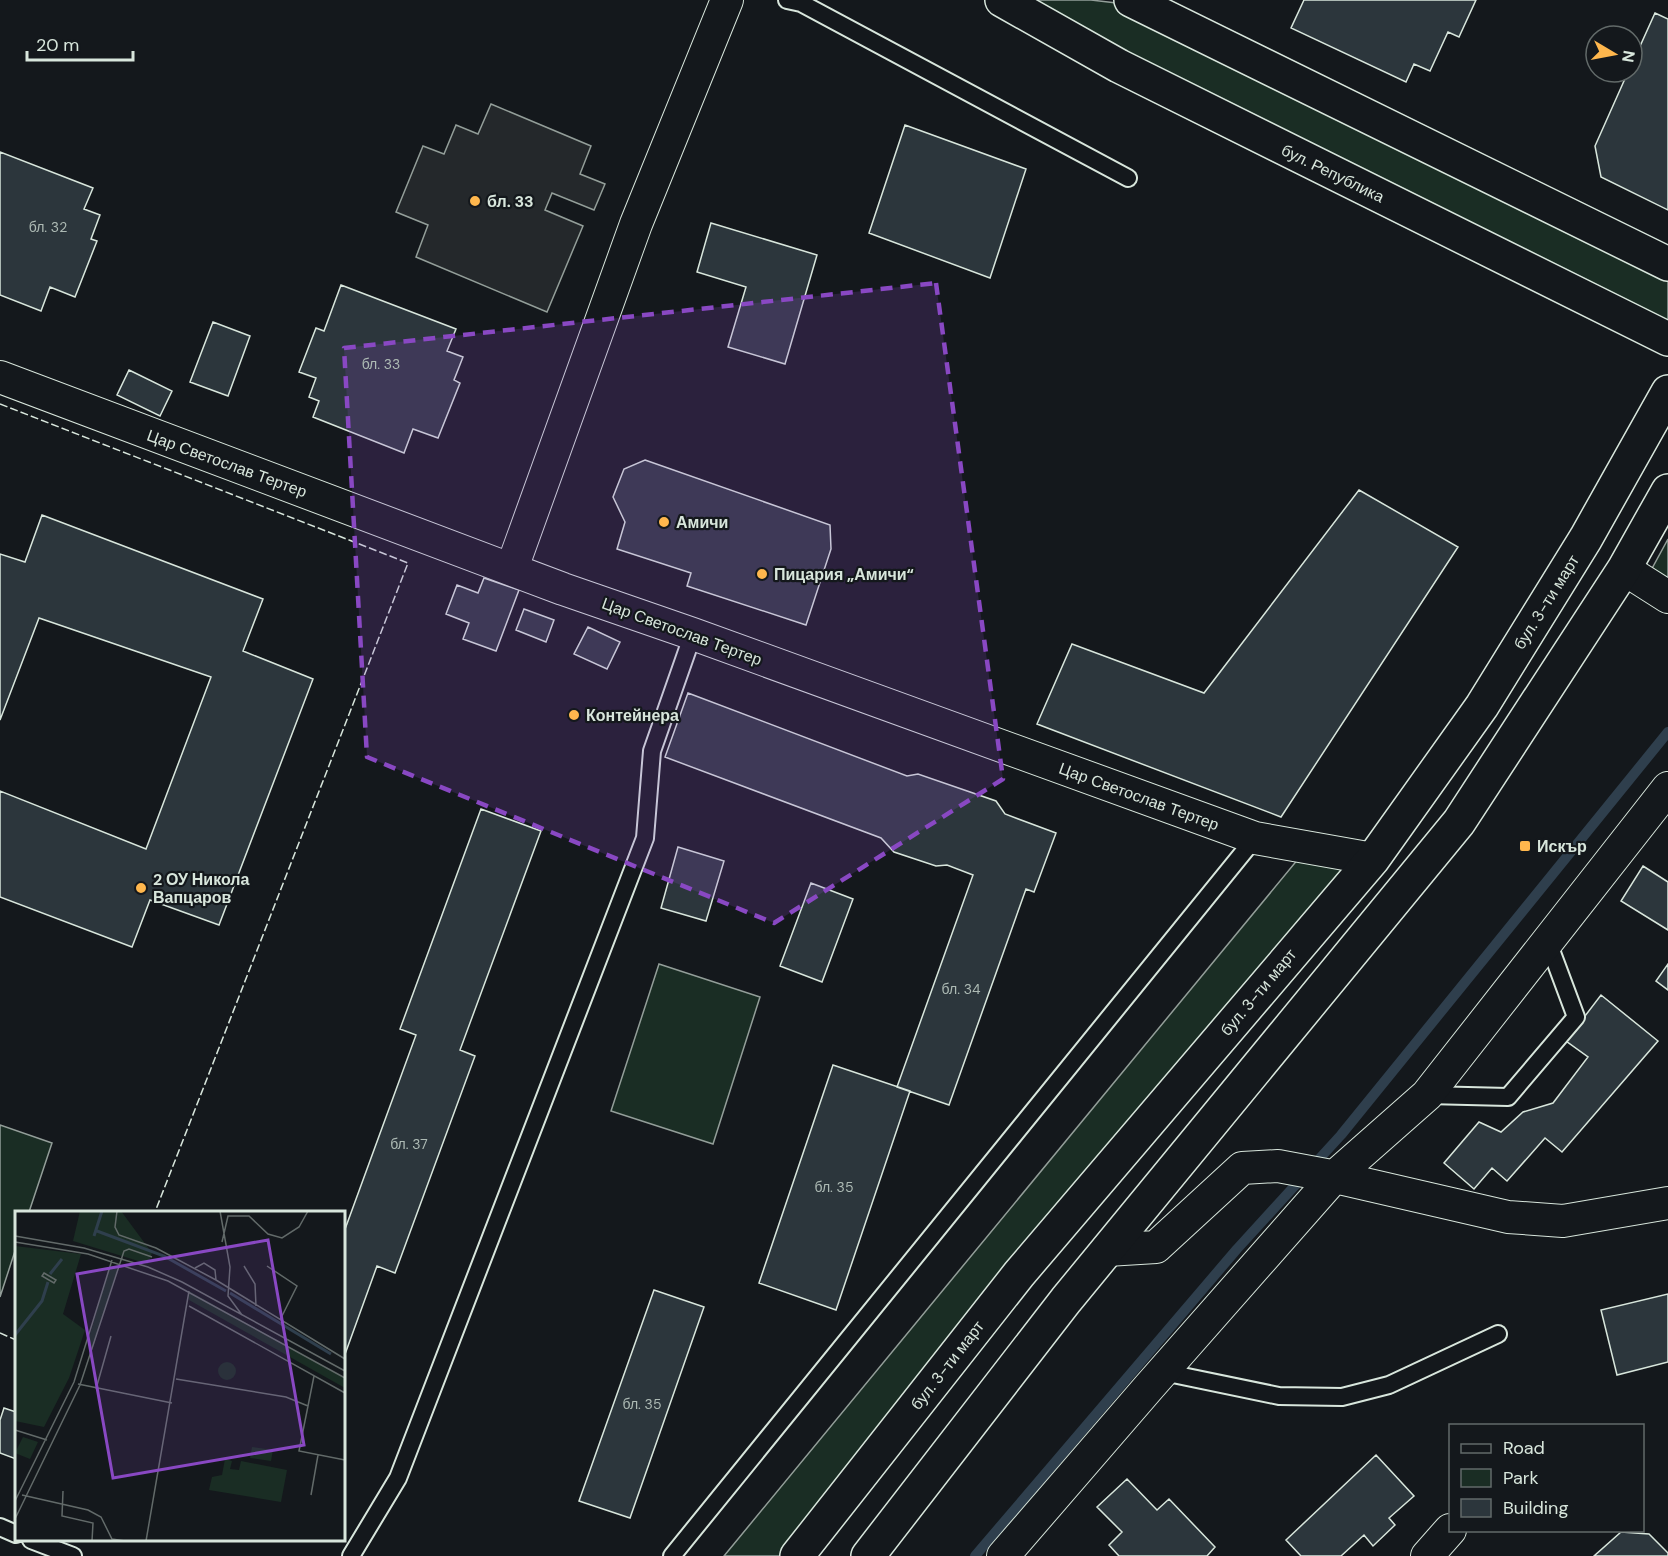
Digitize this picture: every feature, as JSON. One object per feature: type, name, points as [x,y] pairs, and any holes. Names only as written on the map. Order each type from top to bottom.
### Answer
[{"type":"street","points":[[512,568],[636,224],[727,0]]},
{"type":"street","name":"бул. Република","points":[[1002,0],[1119,66],[1668,339]]},
{"type":"street","points":[[1131,0],[1668,264]]},
{"type":"street","name":"Цар Светослав Тертер","points":[[0,377],[563,589],[1256,838],[1373,859]]},
{"type":"street","name":"бул. 3-ти март","points":[[797,1556],[1019,1274],[1373,859],[1482,706],[1586,538],[1668,392]]},
{"type":"street","points":[[868,1556],[1059,1309],[1459,822],[1624,569],[1668,491]]},
{"type":"street","points":[[1624,569],[1668,597]]},
{"type":"street","points":[[1017,1552],[1162,1372],[1330,1176],[1427,1095],[1668,788]]},
{"type":"street","points":[[1107,1250],[1156,1247],[1242,1168],[1278,1166],[1290,1168],[1508,1217],[1563,1221],[1668,1203]]},
{"type":"street","points":[[1427,1556],[1449,1531]]},
{"type":"lane","points":[[787,0],[801,3],[1128,178]]},
{"type":"lane","points":[[351,1556],[398,1478],[645,838],[652,751],[693,634]]},
{"type":"lane","points":[[672,1556],[1256,838]]},
{"type":"lane","points":[[1427,1095],[1508,1097],[1576,1017],[1548,942]]},
{"type":"lane","points":[[1162,1372],[1279,1396],[1342,1397],[1389,1385],[1498,1334]]},
{"type":"lane","points":[[0,1527],[15,1534]]},
{"type":"lane","points":[[36,1541],[73,1556]]},
{"type":"highlighted area","points":[[936,283],[1003,779],[774,923],[367,757],[344,348]]},
{"type":"green space","points":[[1013,0],[1091,0],[1142,6],[1668,264],[1668,322]]},
{"type":"green space","points":[[1668,539],[1668,586],[1649,574]]},
{"type":"green space","points":[[1308,847],[1373,859],[797,1556],[724,1556]]},
{"type":"green space","points":[[659,964],[760,997],[713,1144],[611,1111]]},
{"type":"green space","points":[[0,1125],[52,1143],[29,1211],[15,1211],[15,1251],[0,1297]]},
{"type":"shaded area","name":"бл. 33","points":[[491,104],[591,146],[580,174],[605,184],[594,210],[552,193],[545,210],[583,226],[547,312],[416,257],[428,225],[396,212],[423,146],[444,154],[456,125],[478,134]]},
{"type":"building","points":[[1304,0],[1476,0],[1459,37],[1448,32],[1430,71],[1414,64],[1406,82],[1291,28]]},
{"type":"building","points":[[1655,13],[1668,19],[1668,210],[1601,177],[1595,146],[1623,84],[1644,84],[1644,37]]},
{"type":"building","points":[[905,125],[1026,169],[990,278],[869,233]]},
{"type":"building","points":[[0,152],[93,188],[84,209],[100,215],[91,239],[97,241],[75,297],[50,287],[41,311],[0,295]]},
{"type":"building","points":[[711,223],[817,255],[785,364],[728,347],[746,287],[697,272]]},
{"type":"building","points":[[341,285],[456,329],[447,351],[463,357],[454,380],[460,383],[438,438],[413,429],[404,453],[313,417],[319,401],[309,397],[316,378],[299,372],[316,328],[324,331]]},
{"type":"building","points":[[213,322],[250,336],[228,396],[190,382]]},
{"type":"building","points":[[129,370],[172,391],[160,416],[117,395]]},
{"type":"building","points":[[645,460],[830,525],[831,549],[806,625],[687,586],[691,573],[617,549],[625,522],[613,497],[624,469]]},
{"type":"building","points":[[1359,490],[1458,547],[1281,817],[1037,724],[1072,644],[1204,693]]},
{"type":"building","points":[[42,515],[263,599],[243,651],[313,679],[219,925],[150,900],[132,947],[0,897],[0,791],[146,849],[211,677],[39,618],[0,720],[0,554],[25,562]]},
{"type":"building","points":[[484,578],[519,590],[496,651],[463,639],[469,623],[446,614],[457,585],[478,593]]},
{"type":"building","points":[[524,609],[554,620],[546,642],[516,630]]},
{"type":"building","points":[[588,627],[620,642],[607,669],[574,654]]},
{"type":"building","points":[[688,693],[907,776],[918,774],[996,801],[1005,814],[1056,833],[1034,892],[1026,889],[949,1105],[897,1087],[973,875],[947,865],[936,866],[894,852],[881,838],[665,757]]},
{"type":"building","points":[[481,809],[541,831],[460,1050],[475,1056],[395,1273],[377,1266],[345,1354],[345,1229],[416,1035],[400,1029]]},
{"type":"building","points":[[678,847],[724,861],[706,921],[661,908]]},
{"type":"building","points":[[1643,866],[1668,882],[1668,930],[1621,901]]},
{"type":"building","points":[[811,883],[853,899],[822,982],[780,966]]},
{"type":"building","points":[[1668,964],[1668,990],[1656,981]]},
{"type":"building","points":[[1601,995],[1658,1041],[1562,1152],[1545,1138],[1507,1181],[1492,1168],[1474,1189],[1444,1163],[1479,1122],[1501,1132],[1523,1112],[1553,1103],[1588,1057],[1566,1041]]},
{"type":"building","points":[[833,1065],[910,1091],[836,1310],[759,1283]]},
{"type":"building","points":[[654,1290],[704,1307],[630,1518],[579,1501]]},
{"type":"building","points":[[1668,1294],[1668,1362],[1617,1375],[1601,1310]]},
{"type":"building","points":[[4,1408],[15,1412],[15,1459],[0,1453],[0,1420]]},
{"type":"building","points":[[1376,1455],[1414,1496],[1389,1518],[1395,1525],[1373,1546],[1364,1535],[1341,1556],[1301,1556],[1286,1540]]},
{"type":"building","points":[[1127,1479],[1157,1510],[1169,1499],[1215,1547],[1207,1556],[1119,1556],[1109,1545],[1122,1532],[1097,1507]]},
{"type":"building","points":[[1621,1532],[1649,1534],[1668,1553],[1668,1556],[1594,1556]]},
{"type":"waterway","points":[[975,1556],[1237,1249],[1341,1135],[1668,732]]},
{"type":"fence","points":[[0,404],[408,563],[155,1211]]},
{"type":"fence","points":[[0,1333],[15,1340]]},
{"type":"place","name":"бл. 33","points":[[475,201]]},
{"type":"place","name":"Амичи","points":[[664,522]]},
{"type":"place","name":"Пицария „Амичи“","points":[[762,574]]},
{"type":"place","name":"Контейнера","points":[[574,715]]},
{"type":"place","name":"Искър","points":[[1525,846]]},
{"type":"place","name":"2 ОУ Никола Вапцаров","points":[[141,888]]}]
